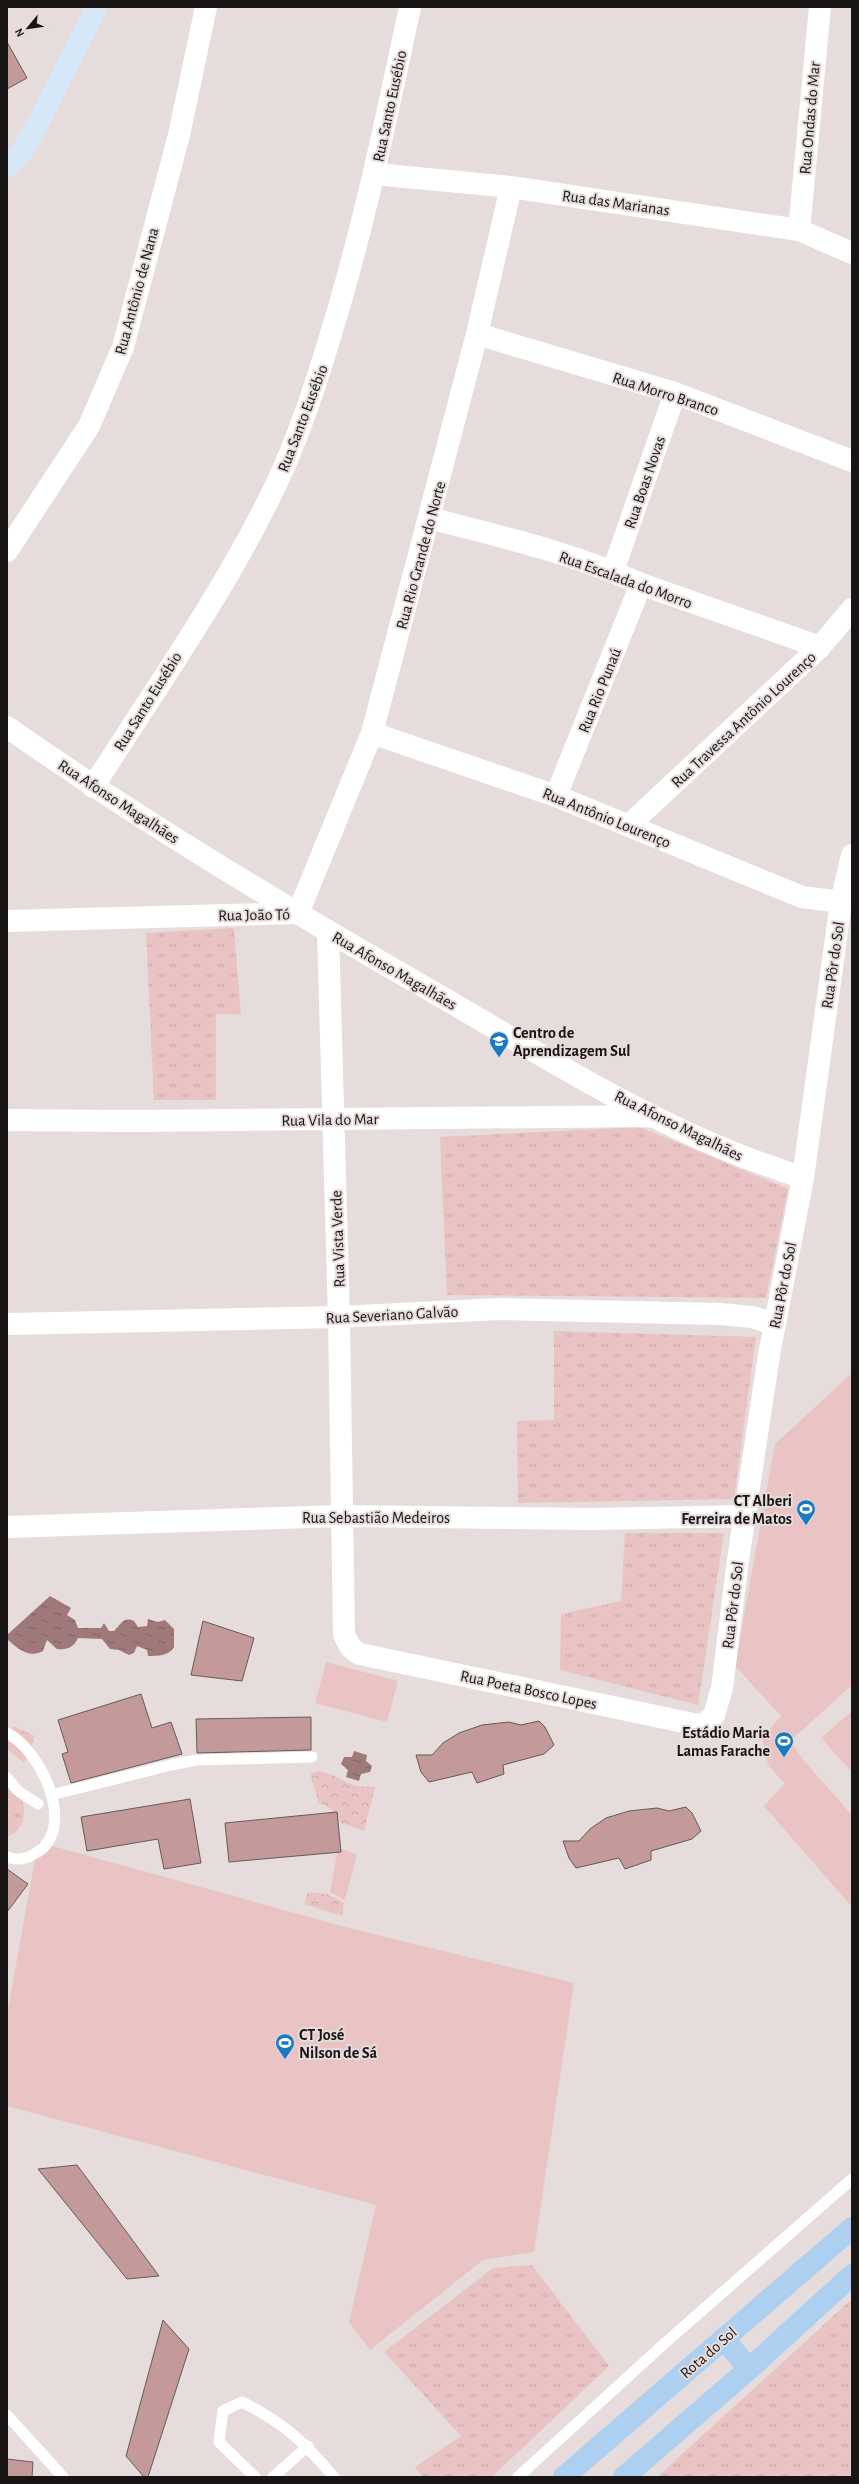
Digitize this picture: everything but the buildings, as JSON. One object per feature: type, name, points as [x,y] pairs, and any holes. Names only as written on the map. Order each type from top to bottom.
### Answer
[{"type":"main road","name":"Rota do Sol","points":[[564,2477],[852,2228]]},
{"type":"main road","points":[[624,2477],[749,2369],[852,2275]]},
{"type":"main road","points":[[724,2339],[749,2369]]},
{"type":"street","points":[[7,167],[22,151],[39,121],[97,7]]},
{"type":"street","name":"Rua Antônio de Nana","points":[[7,551],[89,426],[123,347],[179,134],[206,7]]},
{"type":"street","name":"Rua Santo Eusébio","points":[[93,787],[244,547],[280,475],[313,395],[343,295],[375,174],[410,7]]},
{"type":"street","name":"Rua Ondas do Mar","points":[[799,230],[820,7]]},
{"type":"street","name":"Rua das Marianas","points":[[375,174],[511,187],[799,230],[852,253]]},
{"type":"street","name":"Rua Rio Grande do Norte","points":[[298,913],[372,733],[430,518],[477,334],[511,187]]},
{"type":"street","name":"Rua Morro Branco","points":[[477,334],[675,393],[852,461]]},
{"type":"street","name":"Rua Boas Novas","points":[[613,571],[675,393]]},
{"type":"street","name":"Rua Escalada do Morro","points":[[430,518],[519,542],[613,571],[641,584],[820,647]]},
{"type":"street","name":"Rua Rio Punaú","points":[[556,796],[641,584]]},
{"type":"street","name":"Rua Travessa Antônio Lourenço","points":[[629,825],[820,647],[852,609]]},
{"type":"street","name":"Rua Afonso Magalhães","points":[[7,726],[93,787],[328,932],[653,1116],[729,1152],[803,1178]]},
{"type":"street","name":"Rua Antônio Lourenço","points":[[372,733],[556,796],[802,897],[846,900]]},
{"type":"street","name":"Rua Pôr do Sol","points":[[714,1715],[722,1688],[745,1516],[775,1324],[803,1178],[852,855]]},
{"type":"street","name":"Rua João Tó","points":[[7,921],[298,913]]},
{"type":"street","name":"Rua Vista Verde","points":[[328,932],[339,1317],[344,1634],[347,1641]]},
{"type":"street","name":"Rua Vila do Mar","points":[[7,1120],[131,1122],[653,1116]]},
{"type":"street","name":"Rua Severiano Galvão","points":[[7,1324],[339,1317],[499,1309],[609,1310],[720,1314],[752,1317],[775,1324]]},
{"type":"street","name":"Rua Sebastião Medeiros","points":[[7,1526],[341,1516],[594,1519],[745,1516]]},
{"type":"street","name":"Rua Poeta Bosco Lopes","points":[[347,1641],[350,1648],[360,1654],[698,1725],[705,1724],[714,1715]]},
{"type":"lane","points":[[7,1733],[24,1746],[33,1756],[51,1795],[55,1823],[52,1838],[44,1848],[28,1858],[15,1860],[7,1857]]},
{"type":"lane","points":[[51,1795],[197,1760],[312,1757]]},
{"type":"lane","points":[[7,1778],[18,1791],[38,1804]]},
{"type":"lane","points":[[518,2477],[665,2343],[852,2179]]},
{"type":"lane","points":[[255,2477],[219,2442],[223,2411],[242,2402],[271,2417],[308,2446],[334,2477]]},
{"type":"lane","points":[[7,2415],[63,2477]]},
{"type":"lane","points":[[273,2477],[308,2446]]},
{"type":"green space","points":[[234,928],[241,1014],[216,1014],[216,1100],[154,1100],[146,933]]},
{"type":"green space","points":[[640,1127],[788,1189],[766,1298],[447,1295],[440,1137]]},
{"type":"green space","points":[[554,1331],[756,1337],[734,1499],[518,1503],[517,1421],[554,1420]]},
{"type":"green space","name":"CT Alberi Ferreira de Matos","points":[[852,1373],[852,1685],[790,1741],[805,1762],[852,1815],[852,1907],[764,1806],[785,1783],[768,1763],[764,1752],[763,1737],[781,1716],[735,1666],[775,1444]]},
{"type":"green space","points":[[625,1533],[724,1533],[698,1705],[560,1670],[561,1614],[621,1601]]},
{"type":"green space","points":[[326,1662],[398,1681],[387,1722],[315,1703]]},
{"type":"green space","points":[[852,1711],[852,1772],[821,1738]]},
{"type":"green space","points":[[13,1726],[35,1736],[24,1763],[7,1749],[7,1734]]},
{"type":"green space","points":[[319,1771],[357,1786],[375,1787],[364,1831],[341,1823],[329,1807],[318,1803],[311,1773]]},
{"type":"green space","points":[[7,1777],[14,1783],[19,1791],[24,1808],[21,1826],[7,1837]]},
{"type":"green space","name":"CT José Nilson de Sá","points":[[38,1842],[349,1928],[574,1983],[534,2252],[483,2260],[370,2350],[349,2322],[376,2205],[7,2106],[7,2015]]},
{"type":"green space","points":[[338,1848],[357,1854],[345,1900],[330,1892]]},
{"type":"green space","points":[[308,1892],[327,1894],[344,1903],[342,1916],[304,1904]]},
{"type":"green space","points":[[532,2265],[609,2366],[492,2477],[423,2477],[415,2467],[461,2436],[384,2352],[493,2268]]},
{"type":"green space","points":[[852,2299],[852,2477],[657,2477]]},
{"type":"water","points":[[50,1596],[71,1608],[67,1615],[75,1620],[78,1628],[101,1628],[104,1623],[109,1631],[114,1631],[125,1620],[134,1621],[138,1627],[147,1626],[148,1619],[158,1622],[165,1620],[174,1629],[174,1647],[166,1654],[159,1656],[148,1656],[147,1650],[137,1646],[134,1653],[129,1655],[119,1650],[110,1649],[102,1639],[78,1638],[75,1644],[64,1649],[57,1649],[47,1640],[43,1651],[33,1654],[28,1653],[15,1646],[7,1639],[7,1635]]},
{"type":"water","points":[[354,1751],[367,1755],[366,1761],[372,1766],[370,1772],[361,1774],[359,1781],[346,1777],[348,1770],[341,1764],[344,1757],[352,1757]]},
{"type":"place","name":"Centro de Aprendizagem Sul","points":[[499,1058]]},
{"type":"place","name":"CT Alberi Ferreira de Matos","points":[[806,1526]]},
{"type":"place","name":"Estádio Maria Lamas Farache","points":[[784,1758]]},
{"type":"place","name":"CT José Nilson de Sá","points":[[285,2060]]}]
